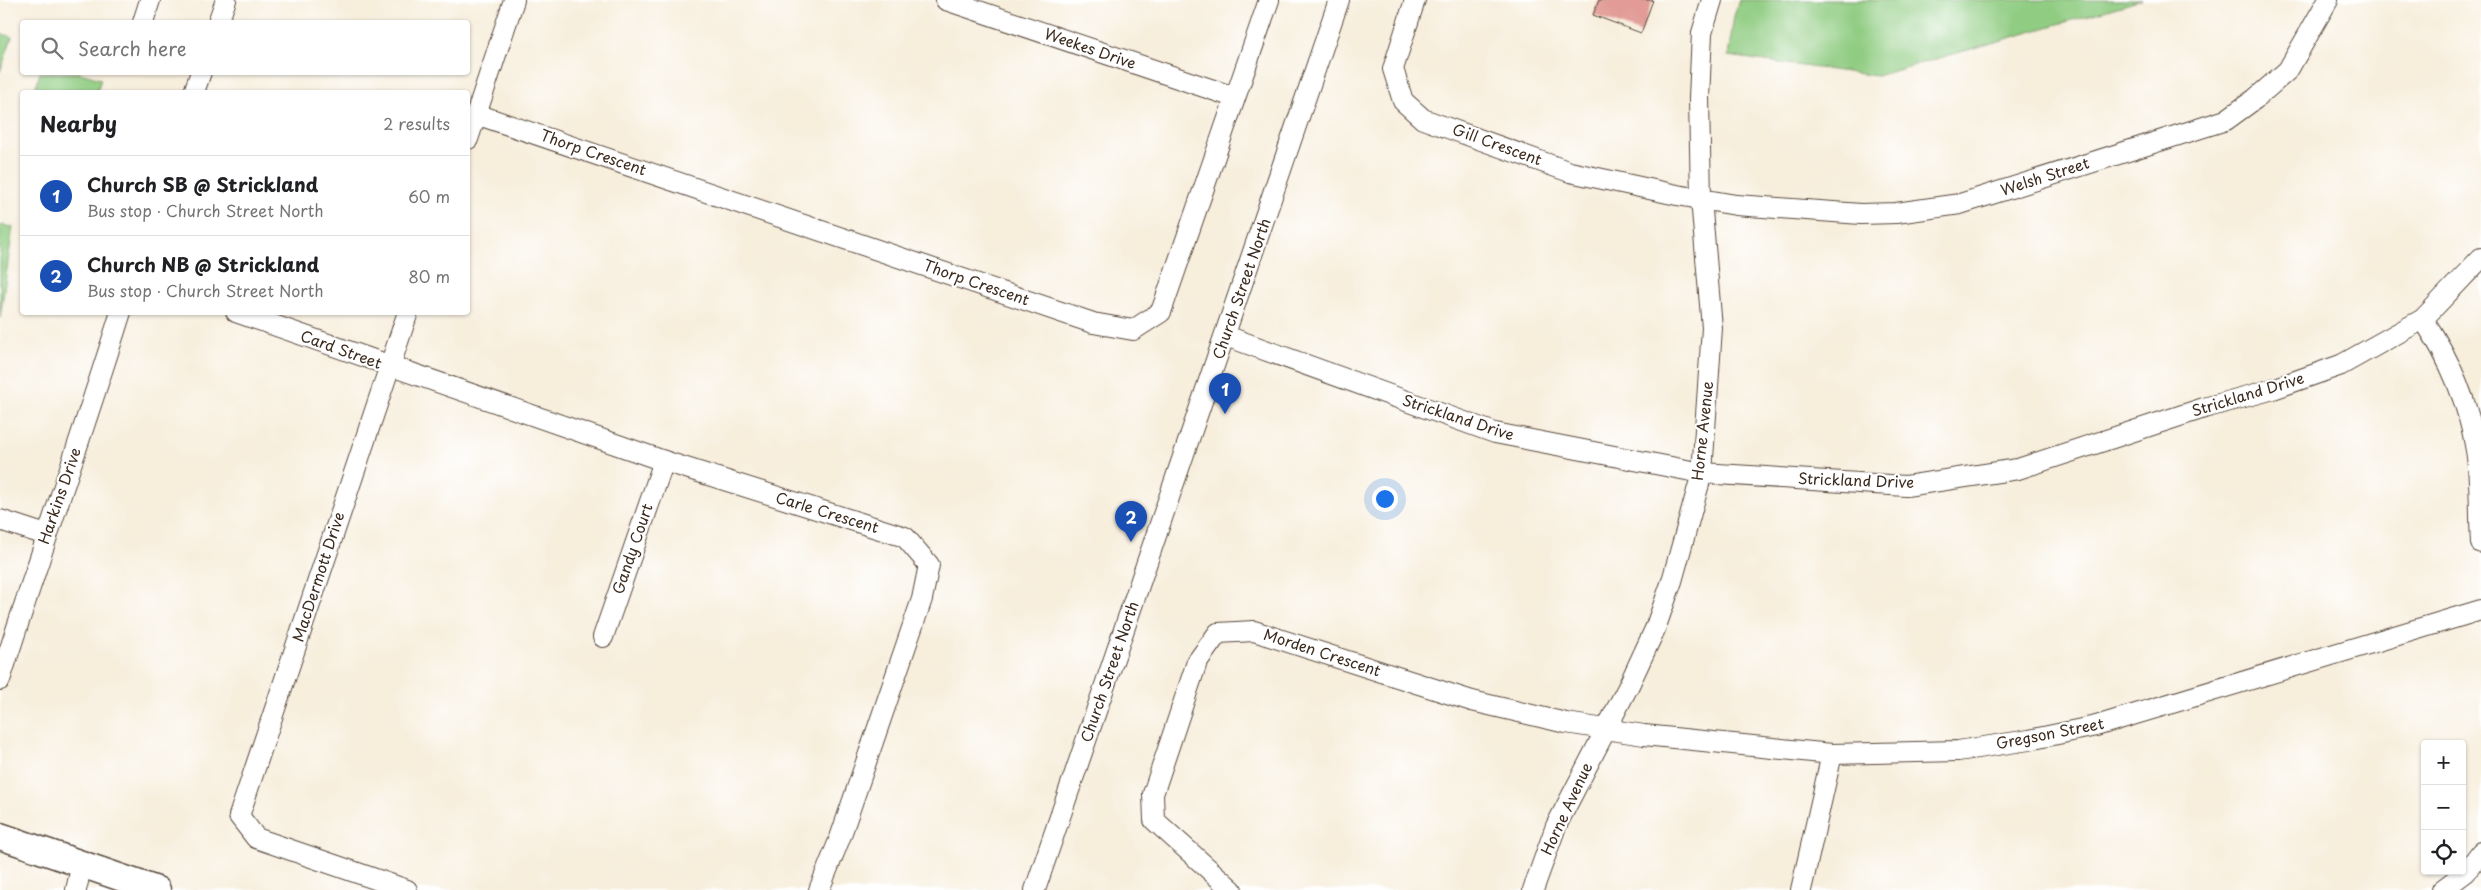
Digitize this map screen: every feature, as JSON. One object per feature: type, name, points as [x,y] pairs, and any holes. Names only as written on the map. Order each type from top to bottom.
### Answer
[{"type":"main road","points":[[0,836],[157,890]]},
{"type":"street","points":[[144,20],[150,0]]},
{"type":"street","points":[[219,20],[226,0]]},
{"type":"street","points":[[470,133],[514,0]]},
{"type":"street","name":"Weekes Drive","points":[[946,0],[1234,97]]},
{"type":"street","name":"Thorp Crescent","points":[[476,114],[1093,323],[1133,330],[1161,312],[1269,0]]},
{"type":"street","name":"Church Street North","points":[[1035,890],[1226,336],[1339,0]]},
{"type":"street","name":"Gill Crescent","points":[[1415,0],[1393,69],[1403,101],[1423,119],[1570,172],[1701,199]]},
{"type":"street","name":"Horne Avenue","points":[[1533,890],[1556,826],[1630,685],[1655,629],[1675,573],[1702,474],[1712,328],[1701,199],[1699,98],[1702,33],[1712,0]]},
{"type":"street","name":"Welsh Street","points":[[1701,199],[1736,205],[1860,214],[1896,213],[1960,204],[2226,120],[2255,99],[2288,70],[2328,0]]},
{"type":"street","points":[[195,90],[200,75]]},
{"type":"street","name":"Strickland Drive","points":[[1226,336],[1495,433],[1702,474],[1906,486],[2018,469],[2204,408],[2270,390],[2341,365],[2423,319],[2481,258]]},
{"type":"street","name":"Harkins Drive","points":[[0,680],[46,535],[89,413],[120,315]]},
{"type":"street","name":"Card Street","points":[[244,315],[389,367]]},
{"type":"street","name":"MacDermott Drive","points":[[407,315],[239,816],[256,838],[407,890]]},
{"type":"street","points":[[2423,319],[2439,343],[2462,389],[2476,451],[2481,543]]},
{"type":"street","name":"Carle Crescent","points":[[389,367],[664,461],[905,537],[929,565],[922,599],[840,838],[819,890]]},
{"type":"street","name":"Gandy Court","points":[[603,637],[664,461]]},
{"type":"street","points":[[0,520],[46,535]]},
{"type":"street","name":"Gregson Street","points":[[1605,730],[1832,754],[1958,751],[2029,740],[2096,726],[2481,610]]},
{"type":"street","name":"Morden Crescent","points":[[1232,890],[1154,820],[1153,794],[1197,662],[1218,633],[1254,631],[1472,701],[1566,724],[1605,730]]},
{"type":"street","points":[[1801,890],[1832,754]]},
{"type":"street","points":[[2442,890],[2466,872],[2481,852]]},
{"type":"street","points":[[76,890],[82,864]]},
{"type":"green space","points":[[1739,0],[2142,0],[1877,76],[1728,56],[1734,16]]},
{"type":"green space","points":[[0,33],[12,37],[0,72]]},
{"type":"green space","points":[[39,75],[87,75],[101,79],[98,90],[35,90]]},
{"type":"green space","points":[[0,225],[13,227],[0,318]]},
{"type":"building","points":[[1599,0],[1653,0],[1641,33],[1593,15]]},
{"type":"place","name":"Church SB @ Strickland","points":[[1225,414]]},
{"type":"place","name":"Church NB @ Strickland","points":[[1131,542]]}]
